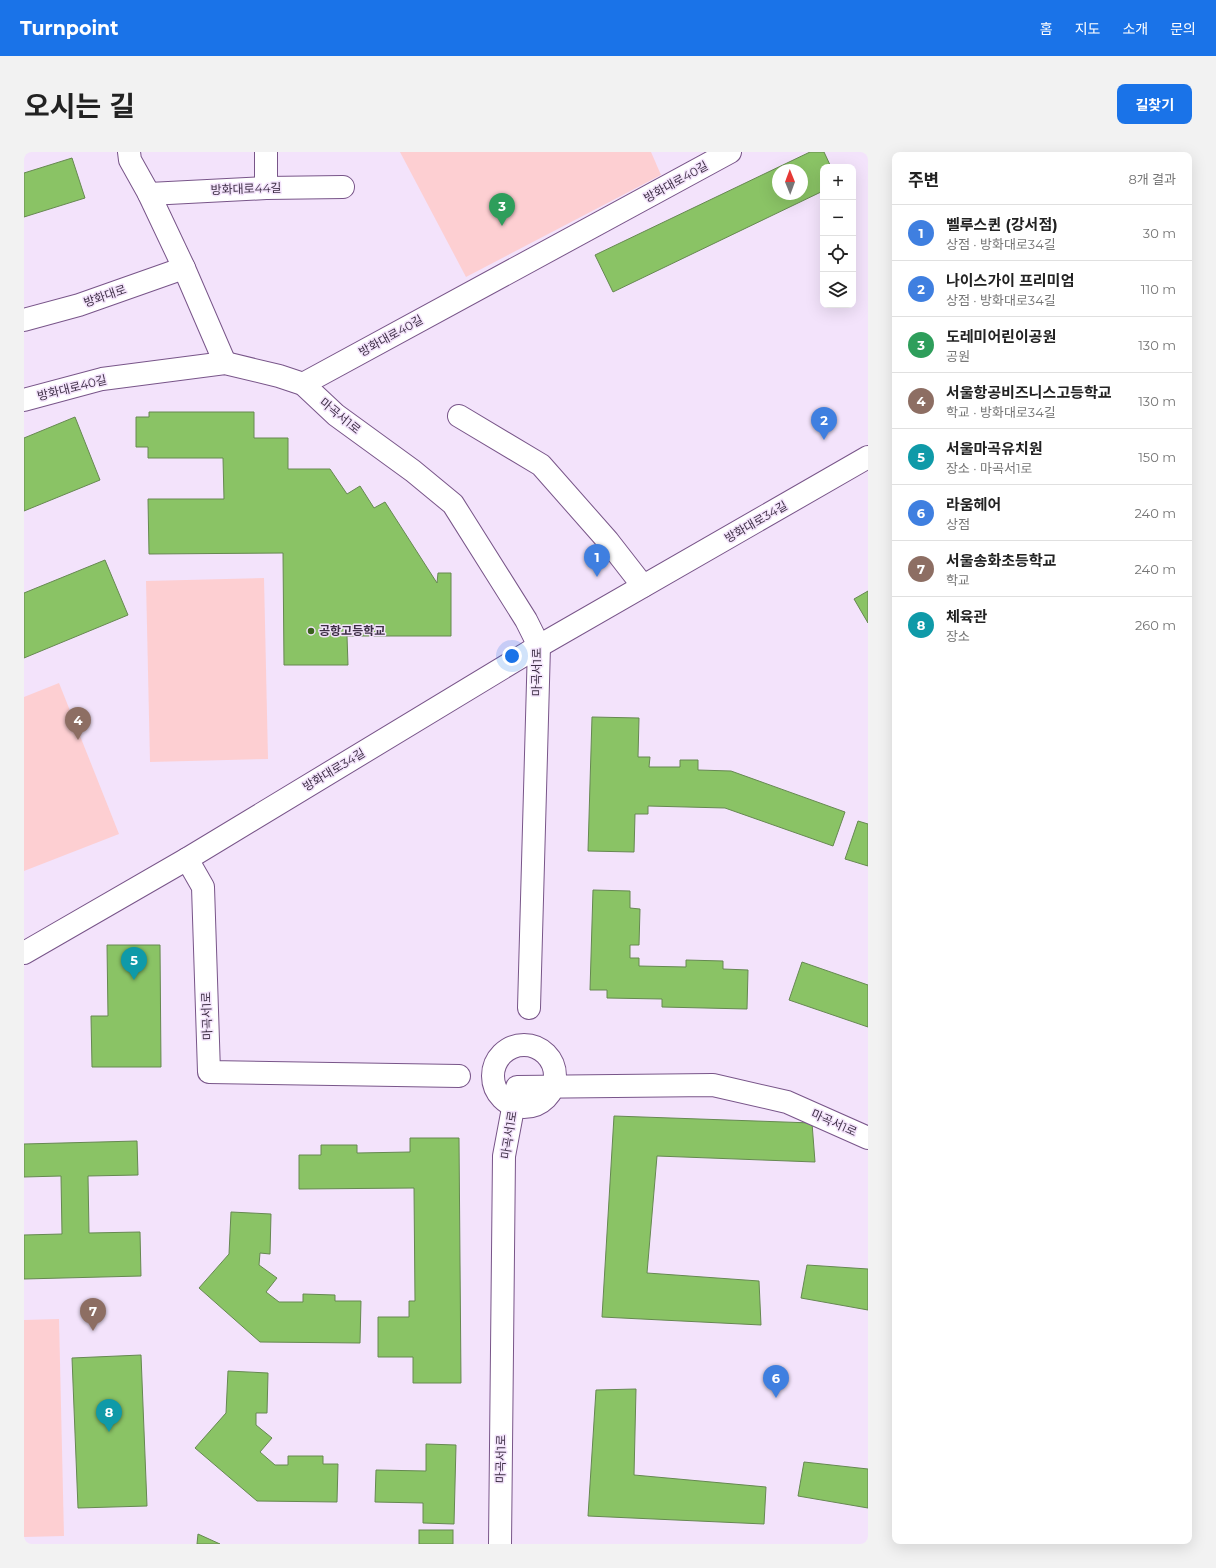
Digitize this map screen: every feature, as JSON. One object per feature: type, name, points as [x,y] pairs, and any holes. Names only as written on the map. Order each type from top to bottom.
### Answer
[{"type":"street","points":[[129,152],[130,160],[149,194],[184,268],[225,363]]},
{"type":"street","points":[[266,152],[266,188]]},
{"type":"street","name":"방화대로40길","points":[[24,400],[102,379],[225,363],[279,376],[303,384],[730,152]]},
{"type":"street","name":"방화대로44길","points":[[149,194],[266,188],[343,187]]},
{"type":"street","name":"방화대로","points":[[24,320],[79,305],[184,268]]},
{"type":"street","name":"마곡서1로","points":[[303,384],[336,416],[413,470],[454,504],[526,620],[539,646],[529,1008]]},
{"type":"street","points":[[459,416],[541,465],[608,541],[643,586]]},
{"type":"street","name":"방화대로34길","points":[[24,953],[187,859],[539,646],[868,457]]},
{"type":"street","name":"마곡서1로","points":[[187,859],[202,887],[209,1072],[459,1076]]},
{"type":"street","name":"마곡서1로","points":[[500,1544],[504,1156],[517,1087],[713,1085],[787,1102],[868,1138]]},
{"type":"shaded area","points":[[400,152],[651,152],[661,175],[466,277]]},
{"type":"shaded area","points":[[264,578],[268,759],[150,762],[146,581]]},
{"type":"shaded area","points":[[59,683],[119,834],[24,871],[24,697]]},
{"type":"shaded area","points":[[59,1319],[64,1536],[24,1537],[24,1320]]},
{"type":"building","points":[[810,152],[824,152],[830,164],[820,164],[820,192],[808,198],[808,164],[785,164]]},
{"type":"building","points":[[72,158],[85,198],[24,217],[24,173]]},
{"type":"building","points":[[772,170],[772,200],[804,200],[613,292],[595,255]]},
{"type":"building","points":[[149,412],[254,412],[254,438],[288,438],[288,469],[330,469],[347,494],[360,486],[374,508],[385,502],[437,583],[438,573],[451,573],[451,636],[347,636],[348,665],[284,665],[283,553],[149,554],[148,499],[224,499],[223,458],[148,458],[148,447],[136,447],[136,417],[149,417]]},
{"type":"building","points":[[75,417],[100,480],[24,511],[24,438]]},
{"type":"building","points":[[105,560],[128,615],[24,658],[24,593]]},
{"type":"building","points":[[868,591],[868,623],[854,599]]},
{"type":"building","points":[[592,717],[639,718],[638,757],[650,757],[649,767],[680,767],[680,760],[698,760],[698,770],[731,771],[845,812],[833,846],[725,808],[648,806],[648,814],[635,814],[634,852],[588,851]]},
{"type":"building","points":[[858,821],[868,824],[868,866],[845,859]]},
{"type":"building","points":[[593,890],[630,891],[630,908],[640,909],[639,945],[630,945],[630,958],[639,958],[639,966],[686,967],[686,960],[723,961],[723,969],[748,970],[747,1009],[662,1007],[662,999],[607,998],[607,990],[590,990]]},
{"type":"building","points":[[107,945],[160,945],[161,1067],[92,1067],[91,1016],[108,1016]]},
{"type":"building","points":[[802,962],[868,985],[868,1027],[789,1000]]},
{"type":"building","points":[[614,1116],[812,1123],[815,1162],[657,1156],[647,1273],[759,1281],[761,1325],[602,1317]]},
{"type":"building","points":[[410,1138],[459,1138],[461,1383],[413,1383],[413,1357],[378,1357],[378,1317],[409,1317],[409,1301],[415,1301],[414,1188],[299,1189],[299,1155],[321,1155],[321,1145],[357,1145],[357,1153],[410,1152]]},
{"type":"building","points":[[137,1141],[138,1175],[88,1176],[89,1233],[140,1232],[141,1276],[24,1279],[24,1235],[62,1234],[61,1176],[24,1177],[24,1144]]},
{"type":"building","points":[[231,1212],[271,1214],[270,1254],[260,1253],[259,1265],[277,1278],[266,1292],[279,1302],[303,1302],[303,1294],[335,1295],[335,1301],[361,1301],[360,1343],[260,1342],[199,1288],[229,1254]]},
{"type":"building","points":[[807,1265],[868,1269],[868,1310],[801,1298]]},
{"type":"building","points":[[141,1355],[147,1506],[78,1508],[72,1358]]},
{"type":"building","points":[[228,1371],[268,1373],[267,1413],[256,1413],[256,1425],[272,1438],[260,1452],[275,1465],[288,1465],[288,1456],[323,1456],[323,1464],[338,1464],[337,1502],[257,1501],[195,1448],[226,1413]]},
{"type":"building","points":[[636,1389],[634,1475],[766,1487],[764,1524],[588,1516],[596,1390]]},
{"type":"building","points":[[426,1444],[456,1445],[454,1524],[423,1523],[423,1503],[375,1502],[376,1470],[426,1471]]},
{"type":"building","points":[[804,1462],[868,1469],[868,1508],[798,1496]]},
{"type":"building","points":[[419,1530],[453,1530],[453,1544],[419,1544]]},
{"type":"building","points":[[198,1534],[220,1544],[197,1544]]},
{"type":"place","name":"도레미어린이공원","points":[[502,226]]},
{"type":"place","name":"나이스가이 프리미엄","points":[[824,440]]},
{"type":"place","name":"벨루스퀸 (강서점)","points":[[597,577]]},
{"type":"place","name":"공항고등학교","points":[[311,631]]},
{"type":"place","name":"서울항공비즈니스고등학교","points":[[78,740]]},
{"type":"place","name":"서울마곡유치원","points":[[134,980]]},
{"type":"place","name":"서울송화초등학교","points":[[93,1331]]},
{"type":"place","name":"라움헤어","points":[[776,1398]]},
{"type":"place","name":"체육관","points":[[109,1432]]}]
